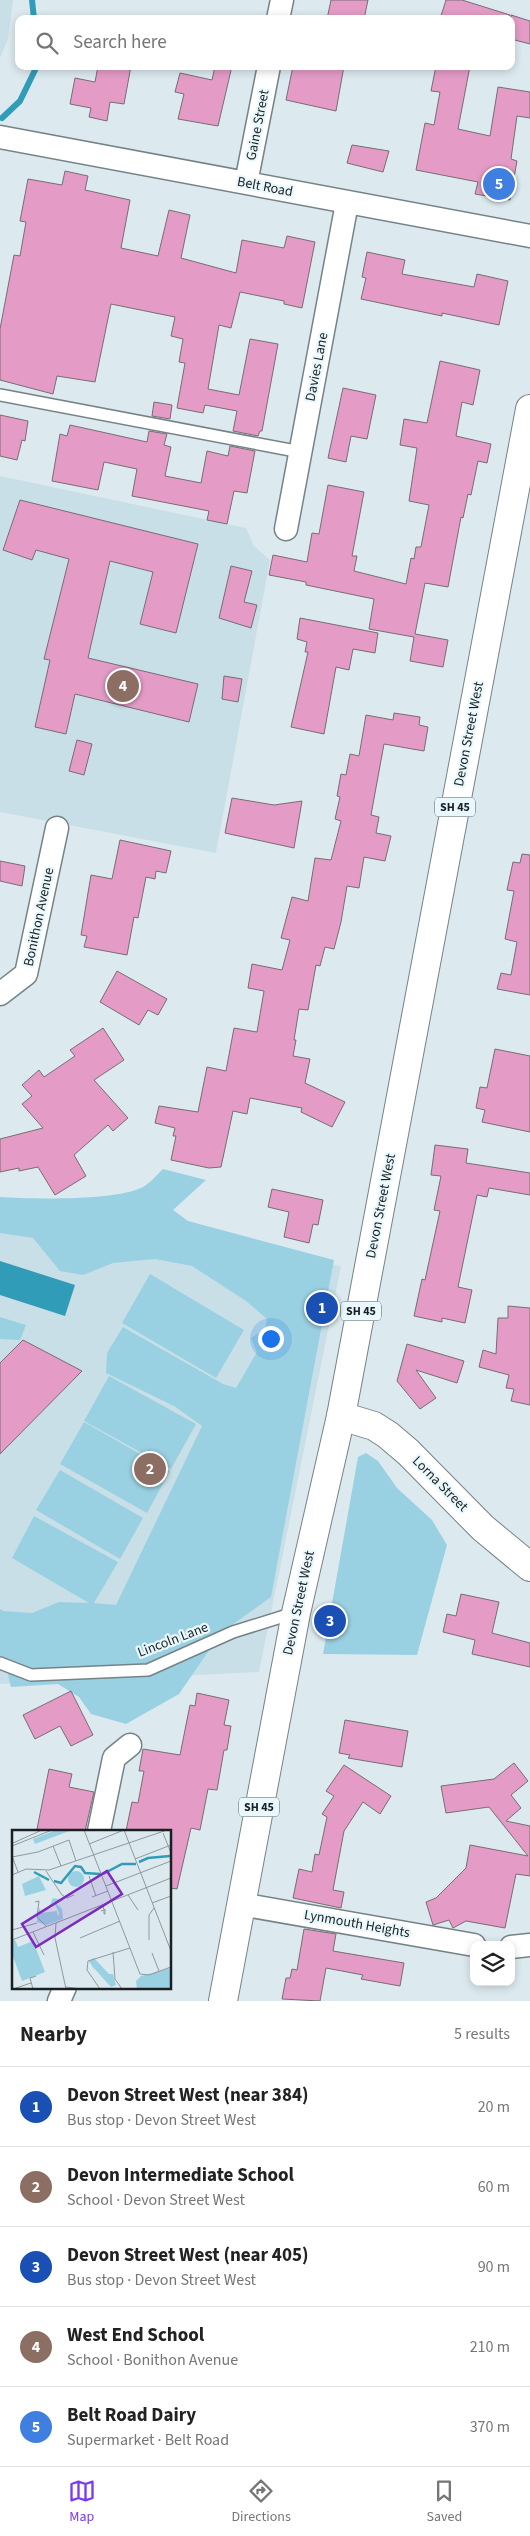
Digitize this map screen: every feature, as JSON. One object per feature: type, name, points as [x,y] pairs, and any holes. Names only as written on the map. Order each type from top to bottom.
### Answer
[{"type":"main road","name":"Devon Street West","points":[[222,2001],[296,1613],[341,1416],[528,427]]},
{"type":"main road","name":"Lorna Street","points":[[341,1416],[374,1426],[388,1435],[408,1452],[484,1528],[530,1567]]},
{"type":"street","points":[[279,15],[282,0]]},
{"type":"street","name":"Gaine Street","points":[[246,183],[268,70]]},
{"type":"street","name":"Belt Road","points":[[0,136],[347,204],[523,235]]},
{"type":"street","name":"Davies Lane","points":[[286,530],[347,204]]},
{"type":"street","name":"Bonithon Avenue","points":[[0,994],[26,974],[57,828]]},
{"type":"street","points":[[99,1830],[114,1758],[130,1745]]},
{"type":"street","name":"Lynmouth Heights","points":[[240,1904],[470,1944]]},
{"type":"street","points":[[515,1946],[530,1945]]},
{"type":"street","points":[[59,2001],[65,1988]]},
{"type":"lane","points":[[0,395],[301,452]]},
{"type":"lane","name":"Lincoln Lane","points":[[0,1663],[31,1675],[148,1670],[233,1632],[296,1613]]},
{"type":"shaded area","points":[[0,0],[13,0],[8,39],[0,58]]},
{"type":"shaded area","points":[[0,476],[246,528],[254,546],[270,560],[216,853],[0,812]]},
{"type":"shaded area","points":[[163,1169],[206,1180],[173,1210],[188,1221],[334,1260],[271,1597],[221,1633],[179,1694],[126,1724],[91,1714],[79,1697],[58,1684],[11,1687],[4,1658],[0,1656],[0,1609],[3,1611],[32,1613],[59,1602],[89,1603],[12,1558],[34,1516],[118,1562],[94,1603],[116,1605],[202,1426],[174,1406],[106,1373],[107,1353],[123,1327],[223,1384],[236,1388],[257,1352],[251,1338],[265,1329],[267,1319],[246,1301],[192,1266],[155,1259],[113,1263],[83,1275],[60,1271],[33,1238],[0,1233],[0,1197],[73,1198],[114,1195],[131,1192],[143,1187]]},
{"type":"shaded area","points":[[0,1203],[341,1266],[259,1672],[0,1684]]},
{"type":"shaded area","points":[[0,1261],[75,1285],[65,1316],[0,1295]]},
{"type":"shaded area","points":[[150,1274],[244,1330],[216,1378],[122,1323]]},
{"type":"shaded area","points":[[0,1317],[26,1325],[20,1340],[0,1339]]},
{"type":"shaded area","points":[[109,1376],[196,1424],[171,1469],[84,1421]]},
{"type":"shaded area","points":[[84,1422],[170,1471],[147,1513],[60,1464]]},
{"type":"shaded area","points":[[366,1453],[378,1461],[397,1488],[432,1520],[447,1545],[417,1655],[323,1654],[358,1457]]},
{"type":"shaded area","points":[[60,1470],[143,1518],[120,1559],[36,1510]]},
{"type":"building","points":[[331,0],[368,0],[365,15],[328,15]]},
{"type":"building","points":[[446,0],[462,0],[510,15],[441,15]]},
{"type":"building","points":[[515,16],[530,21],[530,44],[515,40]]},
{"type":"building","points":[[97,70],[130,70],[124,104],[110,102],[107,121],[89,117],[91,108],[70,104],[75,78],[95,82]]},
{"type":"building","points":[[214,70],[231,70],[218,126],[178,119],[184,94],[175,92],[180,73],[212,80]]},
{"type":"building","points":[[292,70],[343,70],[336,111],[286,100]]},
{"type":"building","points":[[435,70],[469,70],[458,129],[490,136],[498,87],[530,92],[530,118],[517,116],[511,159],[517,161],[510,200],[475,194],[478,182],[416,170],[425,123],[434,125],[440,92],[431,91]]},
{"type":"building","points":[[352,145],[389,151],[383,172],[347,163]]},
{"type":"building","points":[[65,171],[88,176],[85,190],[130,200],[121,248],[158,256],[169,210],[190,215],[181,258],[236,273],[242,240],[284,248],[287,236],[315,242],[302,308],[284,304],[284,301],[240,292],[231,328],[219,325],[208,389],[239,395],[250,339],[278,344],[262,431],[260,431],[258,436],[233,431],[237,411],[205,405],[203,413],[177,408],[185,363],[179,362],[183,339],[171,336],[175,317],[111,304],[95,382],[57,376],[53,394],[0,380],[0,329],[14,255],[20,256],[26,222],[20,221],[28,179],[62,185]]},
{"type":"building","points":[[367,252],[405,260],[402,274],[474,287],[477,274],[508,281],[499,325],[442,313],[442,316],[361,299],[366,278],[362,277]]},
{"type":"building","points":[[440,361],[480,370],[473,405],[462,402],[456,436],[491,444],[487,463],[478,461],[471,495],[468,494],[463,518],[461,517],[448,587],[425,583],[415,634],[448,640],[443,667],[410,661],[414,637],[369,629],[374,599],[306,585],[306,582],[269,575],[273,555],[307,562],[312,533],[319,534],[328,485],[364,492],[352,556],[357,556],[354,571],[406,584],[411,558],[414,559],[416,547],[421,547],[429,505],[409,501],[417,448],[400,445],[404,419],[427,423]]},
{"type":"building","points":[[343,388],[376,395],[367,439],[351,436],[346,462],[328,458]]},
{"type":"building","points":[[154,402],[172,405],[170,419],[152,416]]},
{"type":"building","points":[[0,415],[28,421],[25,441],[22,440],[17,460],[0,456]]},
{"type":"building","points":[[70,425],[147,442],[149,431],[167,434],[164,445],[171,447],[165,476],[201,483],[207,451],[228,456],[230,446],[255,451],[247,493],[234,491],[227,524],[207,520],[209,511],[132,496],[137,469],[104,462],[98,490],[52,481],[60,434],[67,436]]},
{"type":"building","points":[[20,500],[198,544],[176,633],[140,624],[153,572],[110,561],[88,658],[198,684],[189,722],[75,694],[66,734],[35,727],[50,660],[44,659],[69,559],[36,550],[32,560],[3,550]]},
{"type":"building","points":[[231,566],[252,571],[244,602],[257,605],[251,628],[219,618]]},
{"type":"building","points":[[300,618],[378,633],[375,653],[353,649],[349,670],[336,667],[324,734],[291,727],[308,652],[305,652],[307,642],[297,639]]},
{"type":"building","points":[[224,676],[242,679],[238,702],[222,699]]},
{"type":"building","points":[[394,713],[420,717],[419,725],[428,727],[424,751],[384,744],[371,815],[379,817],[376,833],[391,836],[385,861],[364,857],[359,888],[347,886],[334,949],[325,947],[320,966],[316,965],[308,1010],[299,1009],[294,1040],[296,1040],[293,1056],[310,1059],[305,1083],[345,1102],[332,1127],[301,1112],[302,1108],[250,1098],[247,1114],[233,1111],[221,1167],[209,1168],[171,1160],[176,1136],[173,1136],[175,1128],[155,1123],[159,1106],[198,1112],[207,1067],[226,1071],[234,1028],[257,1032],[264,991],[248,988],[252,964],[282,970],[290,940],[281,938],[292,897],[308,901],[315,858],[331,860],[341,821],[335,819],[340,797],[337,796],[341,774],[346,775],[350,754],[359,756],[366,715],[393,720]]},
{"type":"building","points":[[77,740],[92,744],[84,775],[69,771]]},
{"type":"building","points":[[232,798],[274,805],[302,801],[294,848],[225,833]]},
{"type":"building","points":[[120,840],[171,851],[166,873],[156,871],[155,879],[146,877],[138,918],[134,917],[127,955],[84,947],[87,936],[81,935],[91,875],[112,879]]},
{"type":"building","points":[[522,854],[530,855],[530,995],[497,989],[501,973],[511,975],[517,942],[505,939],[514,891],[507,890],[513,862],[520,863]]},
{"type":"building","points":[[0,861],[25,866],[22,886],[0,881]]},
{"type":"building","points":[[117,971],[167,999],[158,1015],[148,1010],[139,1025],[100,1002]]},
{"type":"building","points":[[103,1028],[124,1060],[94,1080],[128,1118],[113,1131],[108,1125],[74,1155],[86,1176],[55,1195],[38,1167],[0,1172],[0,1139],[43,1128],[22,1104],[32,1096],[22,1085],[39,1070],[44,1077],[75,1056],[70,1050]]},
{"type":"building","points":[[495,1049],[530,1056],[530,1132],[482,1122],[485,1110],[476,1108],[480,1087],[487,1088]]},
{"type":"building","points":[[435,1145],[468,1149],[466,1163],[530,1173],[530,1195],[489,1188],[487,1197],[477,1195],[458,1287],[472,1290],[465,1323],[442,1318],[442,1322],[414,1316],[422,1279],[425,1280],[440,1211],[434,1210],[441,1176],[431,1175]]},
{"type":"building","points":[[272,1189],[323,1200],[318,1225],[313,1224],[309,1243],[284,1237],[289,1212],[268,1207]]},
{"type":"building","points":[[508,1306],[530,1308],[530,1405],[511,1401],[514,1389],[506,1388],[509,1375],[479,1367],[483,1350],[496,1354],[498,1318],[508,1318]]},
{"type":"building","points":[[23,1340],[82,1371],[0,1454],[0,1363]]},
{"type":"building","points":[[407,1344],[464,1361],[457,1383],[416,1370],[436,1398],[420,1409],[397,1381]]},
{"type":"building","points":[[461,1594],[499,1602],[492,1633],[530,1643],[530,1667],[472,1654],[475,1640],[443,1632],[447,1614],[456,1616]]},
{"type":"building","points":[[71,1691],[93,1735],[71,1746],[60,1726],[35,1739],[23,1715]]},
{"type":"building","points":[[197,1693],[229,1700],[224,1725],[231,1726],[227,1750],[224,1750],[217,1790],[208,1789],[200,1830],[191,1828],[177,1889],[171,1888],[171,1830],[126,1830],[132,1802],[138,1803],[144,1771],[139,1771],[143,1749],[180,1755],[190,1705],[195,1706]]},
{"type":"building","points":[[345,1720],[408,1731],[402,1767],[348,1758],[350,1755],[339,1753]]},
{"type":"building","points":[[514,1763],[528,1781],[511,1795],[521,1808],[506,1821],[530,1826],[530,1876],[516,1874],[505,1928],[466,1921],[453,1928],[449,1920],[433,1925],[426,1902],[436,1898],[466,1868],[470,1845],[528,1856],[489,1807],[446,1813],[441,1786],[494,1779]]},
{"type":"building","points":[[344,1765],[391,1796],[380,1814],[363,1802],[344,1831],[333,1890],[344,1892],[341,1908],[293,1898],[299,1869],[312,1872],[315,1854],[319,1855],[327,1817],[322,1814],[334,1796],[326,1791]]},
{"type":"building","points":[[49,1769],[72,1774],[69,1787],[94,1792],[85,1830],[37,1829]]},
{"type":"building","points":[[304,1929],[336,1934],[333,1951],[404,1963],[400,1986],[361,1979],[363,1975],[326,1968],[320,2001],[282,1999],[286,1978],[290,1978],[292,1969],[297,1970]]},
{"type":"waterway","points":[[32,0],[34,15]]},
{"type":"waterway","points":[[2,118],[20,101],[35,70]]},
{"type":"place","name":"Belt Road Dairy","points":[[499,184]]},
{"type":"place","name":"West End School","points":[[123,686]]},
{"type":"place","name":"Devon Street West (near 384)","points":[[322,1308]]},
{"type":"place","name":"Devon Intermediate School","points":[[150,1469]]},
{"type":"place","name":"Devon Street West (near 405)","points":[[330,1621]]}]
